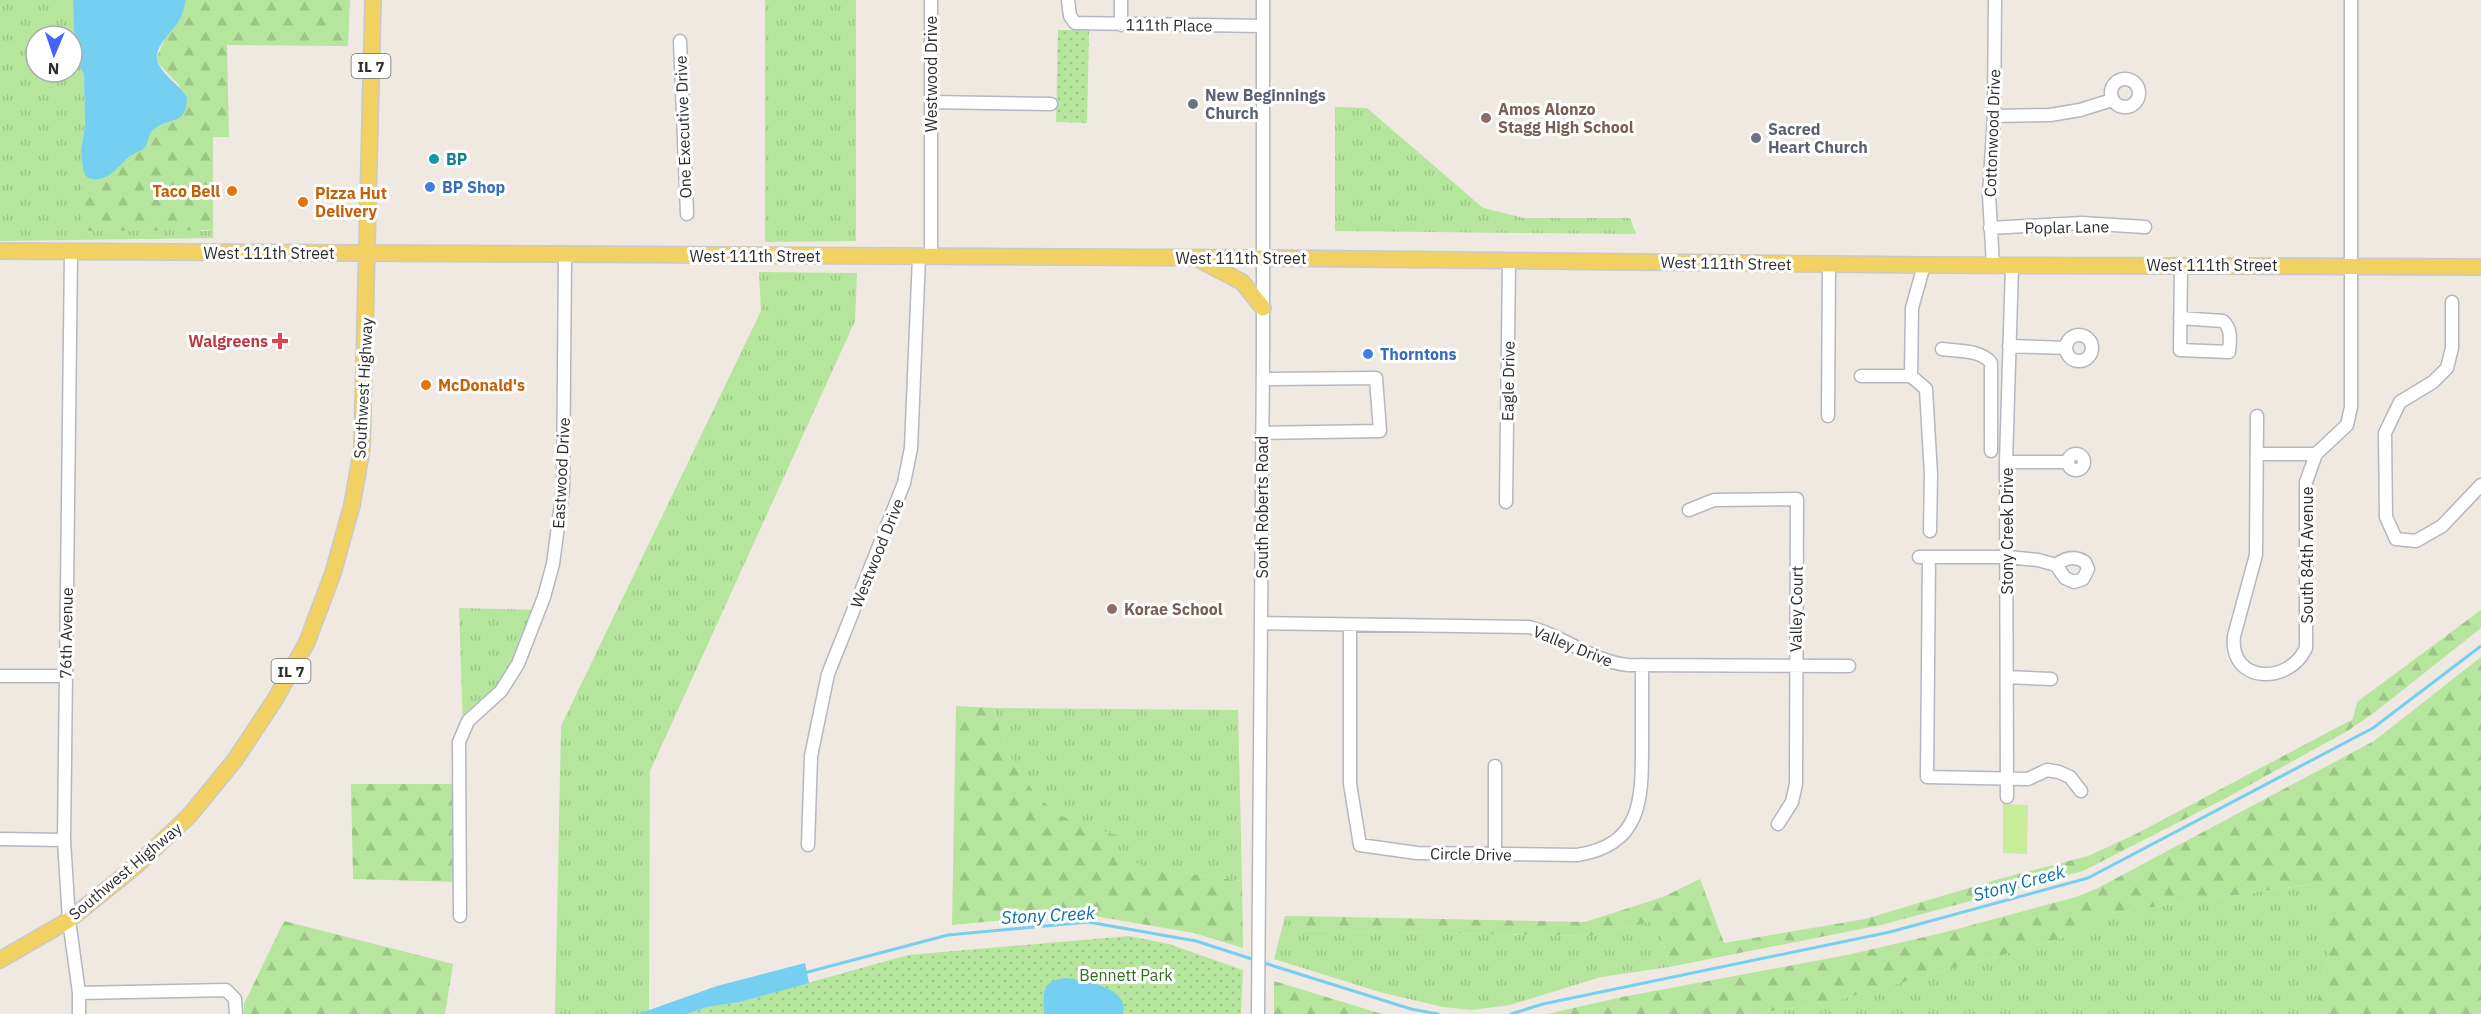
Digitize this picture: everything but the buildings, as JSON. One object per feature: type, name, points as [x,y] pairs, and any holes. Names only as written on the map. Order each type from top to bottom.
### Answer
[{"type":"main road","name":"Southwest Highway","points":[[0,960],[69,920],[136,866],[189,816],[235,760],[276,698],[307,642],[333,573],[352,506],[362,448],[373,0]]},
{"type":"main road","name":"West 111th Street","points":[[0,251],[1263,258],[1993,266],[2481,267]]},
{"type":"main road","points":[[1195,258],[1242,282],[1263,308]]},
{"type":"street","name":"Westwood Drive","points":[[808,845],[811,756],[828,674],[904,483],[911,448],[925,257],[931,102],[931,0]]},
{"type":"street","name":"111th Place","points":[[1068,0],[1070,16],[1075,23],[1262,26]]},
{"type":"street","points":[[1121,0],[1121,25]]},
{"type":"street","name":"South Roberts Road","points":[[1258,1014],[1263,379],[1263,0]]},
{"type":"street","name":"Cottonwood Drive","points":[[1993,266],[1989,195],[1994,116],[1995,0]]},
{"type":"street","name":"South 84th Avenue","points":[[2257,416],[2256,555],[2232,650],[2240,664],[2253,673],[2270,675],[2289,669],[2301,659],[2306,648],[2306,482],[2316,454],[2347,425],[2351,407],[2351,0]]},
{"type":"street","name":"One Executive Drive","points":[[680,41],[687,214]]},
{"type":"street","points":[[1994,116],[2050,115],[2080,110],[2112,100]]},
{"type":"street","points":[[931,102],[1051,104]]},
{"type":"street","name":"Poplar Lane","points":[[1990,228],[2082,223],[2145,227]]},
{"type":"street","name":"76th Avenue","points":[[71,252],[64,840],[69,920],[79,993],[79,1014]]},
{"type":"street","name":"Eastwood Drive","points":[[460,916],[459,742],[468,722],[501,691],[518,664],[544,597],[558,538],[563,488],[565,255]]},
{"type":"street","name":"Eagle Drive","points":[[1506,502],[1509,260]]},
{"type":"street","points":[[1828,264],[1828,416]]},
{"type":"street","points":[[1911,376],[1912,308],[1924,265]]},
{"type":"street","points":[[2180,318],[2223,321],[2228,326],[2230,334],[2229,352],[2180,350],[2180,318],[2181,265]]},
{"type":"street","name":"Stony Creek Drive","points":[[2007,797],[2006,462],[2013,266]]},
{"type":"street","points":[[2452,302],[2452,348],[2447,368],[2433,382],[2400,402],[2385,433],[2386,517],[2396,540],[2416,541],[2442,526],[2481,485]]},
{"type":"street","points":[[2009,346],[2066,348]]},
{"type":"street","points":[[1942,349],[1972,353],[1989,360],[1992,367],[1991,451]]},
{"type":"street","points":[[1861,376],[1911,376],[1926,389],[1930,531]]},
{"type":"street","points":[[1262,432],[1380,431],[1376,378],[1263,379]]},
{"type":"street","points":[[1991,405],[2007,406]]},
{"type":"street","points":[[2258,454],[2316,454]]},
{"type":"street","points":[[2006,462],[2068,462]]},
{"type":"street","name":"Valley Court","points":[[1689,510],[1714,500],[1797,499],[1796,784],[1792,802],[1778,824]]},
{"type":"street","points":[[2056,566],[2038,560],[2008,557],[1924,557],[1927,777],[2028,779],[2047,770],[2070,777],[2081,791]]},
{"type":"street","name":"Valley Drive","points":[[1261,623],[1529,627],[1553,634],[1599,659],[1618,664],[1849,666]]},
{"type":"street","name":"Circle Drive","points":[[1350,625],[1350,784],[1360,844],[1417,853],[1586,854],[1609,845],[1626,831],[1638,809],[1641,797],[1642,665]]},
{"type":"street","points":[[0,676],[65,676]]},
{"type":"street","points":[[2007,677],[2051,679]]},
{"type":"street","points":[[1495,766],[1495,854]]},
{"type":"street","points":[[0,839],[64,840]]},
{"type":"street","points":[[79,993],[226,990],[235,999],[236,1014]]},
{"type":"green space","points":[[0,0],[73,0],[74,24],[24,24],[24,84],[84,84],[84,74],[85,126],[81,151],[83,170],[201,231],[213,230],[213,238],[0,241]]},
{"type":"green space","points":[[186,0],[350,0],[348,46],[227,45],[229,137],[213,137],[213,230],[82,231],[83,170],[87,177],[106,176],[138,151],[152,131],[176,120],[183,113],[186,106],[179,85],[159,64],[157,57],[165,38],[179,21]]},
{"type":"green space","points":[[765,0],[856,0],[856,241],[765,242]]},
{"type":"green space","points":[[1058,30],[1089,30],[1087,123],[1056,122]]},
{"type":"green space","points":[[1335,107],[1367,108],[1483,208],[1524,218],[1630,218],[1636,234],[1335,231]]},
{"type":"green space","points":[[759,272],[857,273],[855,321],[650,771],[649,1011],[638,1014],[555,1014],[561,726],[761,311]]},
{"type":"green space","points":[[459,608],[539,610],[518,664],[463,729]]},
{"type":"green space","points":[[2481,610],[2481,628],[2349,730],[2228,797],[2083,871],[1881,925],[1669,967],[1658,920],[1590,936],[1293,930],[1294,916],[1585,922],[1663,897],[1700,879],[1724,943],[1865,919],[1999,879],[2088,856],[2132,836],[2353,719],[2357,702]]},
{"type":"green space","points":[[2481,657],[2481,1014],[2318,1014],[2318,998],[2329,954],[2319,883],[2112,913],[2069,936],[1835,1001],[1753,1014],[1547,1014],[1622,997],[1847,955],[1946,932],[2076,897],[2096,889],[2374,741]]},
{"type":"green space","points":[[956,706],[994,708],[1011,757],[1030,788],[1042,801],[1070,820],[1120,836],[1116,859],[1182,873],[1242,881],[1243,948],[1194,933],[1077,913],[952,925]]},
{"type":"green space","points":[[994,708],[1238,710],[1242,881],[1182,873],[1115,859],[1119,836],[1070,820],[1042,801],[1030,788],[1011,757]]},
{"type":"green space","points":[[351,784],[460,784],[460,882],[353,879]]},
{"type":"green space","points":[[2003,804],[2028,805],[2027,854],[2003,853]]},
{"type":"green space","points":[[2320,883],[2329,954],[2318,998],[2318,1014],[1753,1014],[1835,1001],[2069,936],[2112,913]]},
{"type":"green space","points":[[1285,916],[1294,916],[1294,930],[1590,936],[1658,920],[1669,967],[1601,977],[1510,1005],[1471,1010],[1443,1007],[1383,993],[1274,959]]},
{"type":"green space","points":[[284,921],[453,964],[445,1014],[244,1014],[244,1004]]},
{"type":"green space","name":"Bennett Park","points":[[1129,936],[1169,944],[1243,970],[1241,1014],[687,1014],[707,1007],[740,1002],[908,955]]},
{"type":"green space","points":[[1274,981],[1382,1014],[1274,1014]]},
{"type":"water","points":[[73,0],[186,0],[178,23],[166,37],[157,53],[162,70],[187,98],[183,114],[180,118],[164,123],[153,130],[144,148],[130,156],[111,174],[100,179],[87,177],[83,170],[81,151],[85,126],[84,24],[74,24]]},
{"type":"water","points":[[805,963],[809,983],[740,1002],[707,1007],[687,1014],[638,1014],[717,986]]},
{"type":"water","points":[[1066,978],[1094,984],[1113,992],[1120,997],[1123,1014],[1044,1014],[1044,994],[1048,985],[1058,979]]},
{"type":"waterway","name":"Stony Creek","points":[[1511,1014],[1543,1004],[1890,932],[2088,878],[2373,728],[2481,646]]},
{"type":"waterway","name":"Stony Creek","points":[[804,973],[948,935],[1088,922],[1196,941],[1255,960]]},
{"type":"waterway","name":"Stony Creek","points":[[1261,962],[1411,1009],[1438,1014]]},
{"type":"place","name":"New Beginnings Church","points":[[1193,104]]},
{"type":"place","name":"Amos Alonzo Stagg High School","points":[[1486,118]]},
{"type":"place","name":"Sacred Heart Church","points":[[1756,138]]},
{"type":"place","name":"BP","points":[[434,159]]},
{"type":"place","name":"BP Shop","points":[[430,187]]},
{"type":"place","name":"Taco Bell","points":[[232,191]]},
{"type":"place","name":"Pizza Hut Delivery","points":[[303,202]]},
{"type":"place","name":"Walgreens","points":[[280,341]]},
{"type":"place","name":"Thorntons","points":[[1368,354]]},
{"type":"place","name":"McDonald's","points":[[426,385]]},
{"type":"place","name":"Korae School","points":[[1112,609]]}]
